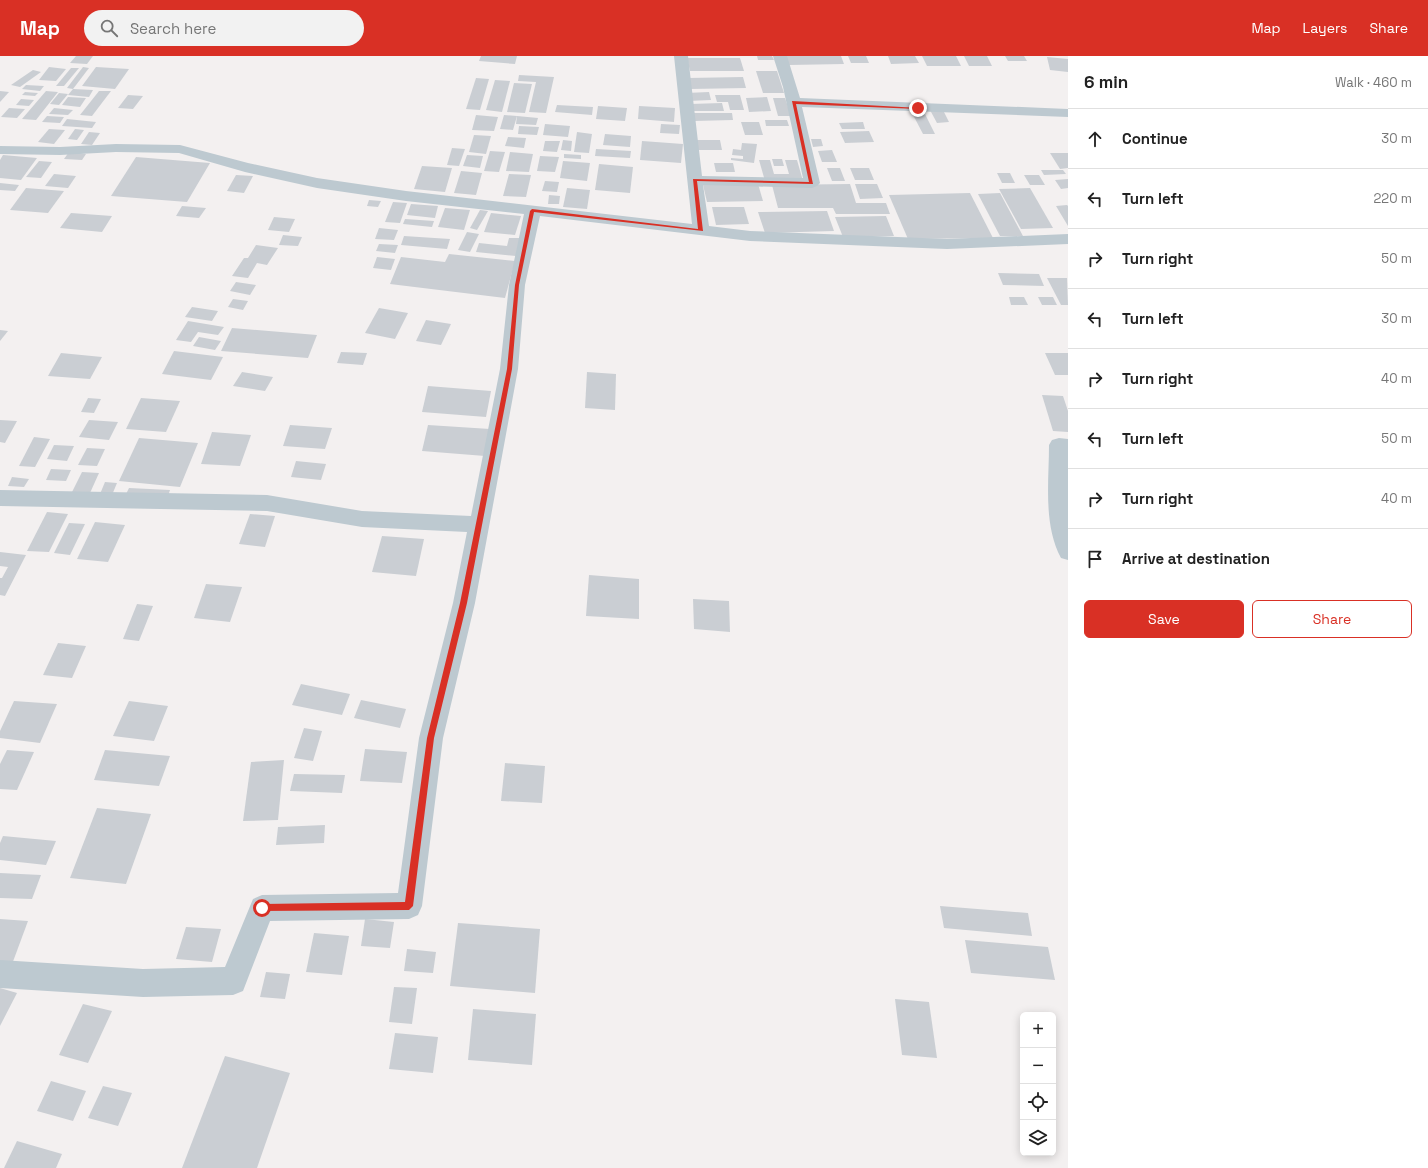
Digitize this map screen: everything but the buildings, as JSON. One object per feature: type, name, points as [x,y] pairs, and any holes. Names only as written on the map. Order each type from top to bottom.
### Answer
[{"type":"street","points":[[681,56],[701,230]]},
{"type":"street","points":[[695,180],[812,183],[794,102],[780,56]]},
{"type":"street","points":[[794,102],[1068,113]]},
{"type":"street","points":[[0,150],[116,148],[180,149],[244,167],[317,183],[406,196],[750,236],[947,244],[1068,239]]},
{"type":"street","points":[[0,974],[143,983],[233,981],[262,908],[409,906],[431,738],[464,603],[509,369],[517,285],[532,211]]},
{"type":"street","points":[[1068,446],[1059,446],[1059,521],[1068,552]]},
{"type":"street","points":[[0,498],[267,503],[362,519],[479,524]]},
{"type":"route","points":[[262,908],[409,906],[431,738],[464,603],[509,369],[517,285],[532,211],[701,230],[695,180],[812,183],[794,102],[918,108]]}]
